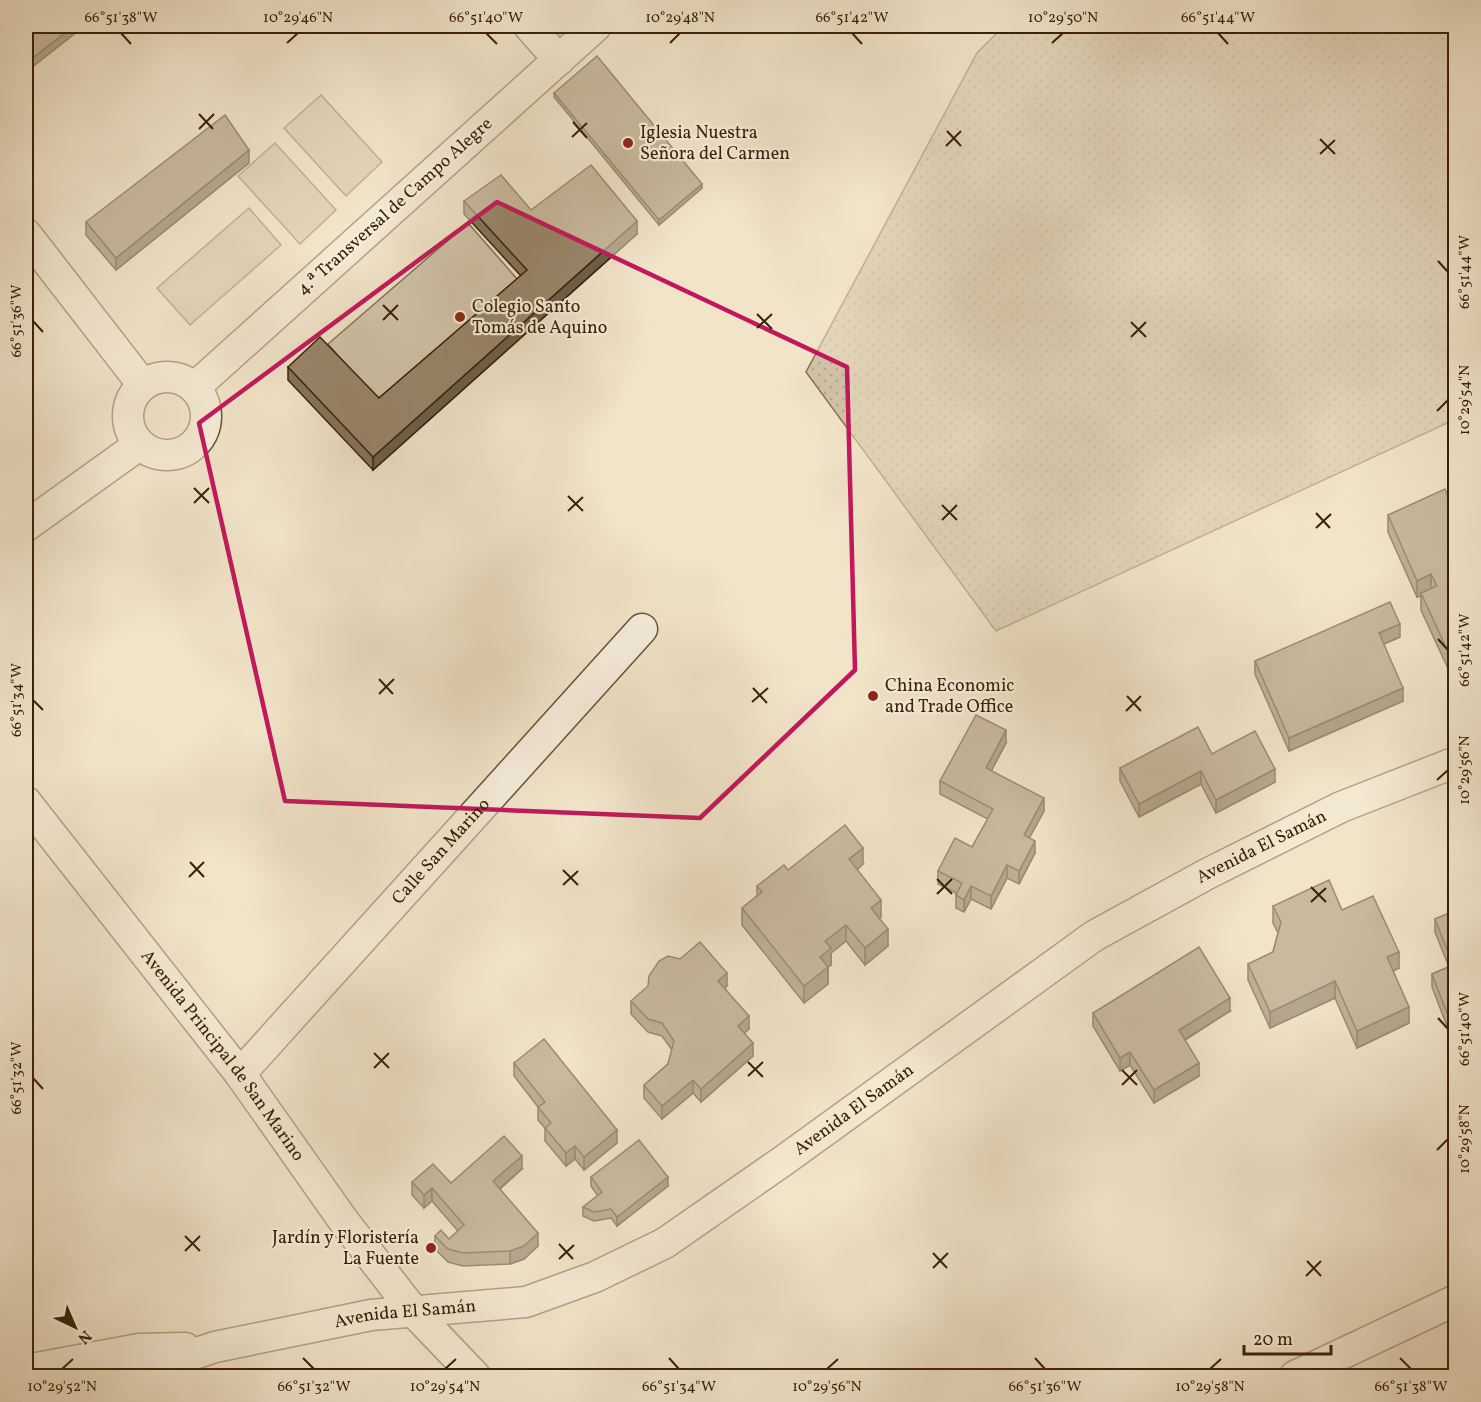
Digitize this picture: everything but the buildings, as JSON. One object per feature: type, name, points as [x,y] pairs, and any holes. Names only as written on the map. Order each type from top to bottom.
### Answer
[{"type":"street","points":[[530,26],[559,60]]},
{"type":"street","name":"4.ª Transversal de Campo Alegre","points":[[194,388],[596,26]]},
{"type":"street","points":[[26,234],[143,384]]},
{"type":"street","points":[[163,377],[174,378],[194,388],[202,398],[206,421],[195,444],[186,451],[161,456],[139,445],[128,426],[127,414],[129,403],[143,384],[163,377]]},
{"type":"street","points":[[26,526],[139,445]]},
{"type":"street","name":"Calle San Marino","points":[[240,1074],[642,629]]},
{"type":"street","name":"Avenida El Samán","points":[[215,1347],[371,1315],[526,1302],[595,1277],[665,1243],[783,1161],[1094,936],[1207,874],[1341,807],[1455,762]]},
{"type":"street","name":"Avenida Principal de San Marino","points":[[26,802],[240,1074],[343,1220],[414,1312],[475,1377]]},
{"type":"street","points":[[1295,1377],[1455,1300]]},
{"type":"street","points":[[33,1372],[139,1348],[215,1347]]},
{"type":"street","points":[[128,1377],[215,1347]]},
{"type":"highlighted area","points":[[497,202],[847,367],[855,670],[700,818],[285,801],[199,423]]},
{"type":"shaded area","points":[[1004,26],[1455,26],[1456,419],[996,631],[806,372],[977,53]]},
{"type":"shaded area","points":[[321,95],[382,162],[346,196],[284,128]]},
{"type":"shaded area","points":[[275,143],[336,210],[300,244],[238,176]]},
{"type":"shaded area","points":[[249,208],[281,245],[190,325],[157,288]]},
{"type":"shaded area","points":[[468,223],[518,280],[378,401],[328,344]]},
{"type":"place","name":"Iglesia Nuestra Señora del Carmen","points":[[628,143]]},
{"type":"place","name":"Colegio Santo Tomás de Aquino","points":[[460,317]]},
{"type":"place","name":"China Economic and Trade Office","points":[[873,696]]},
{"type":"place","name":"Jardín y Floristería La Fuente","points":[[431,1248]]}]
